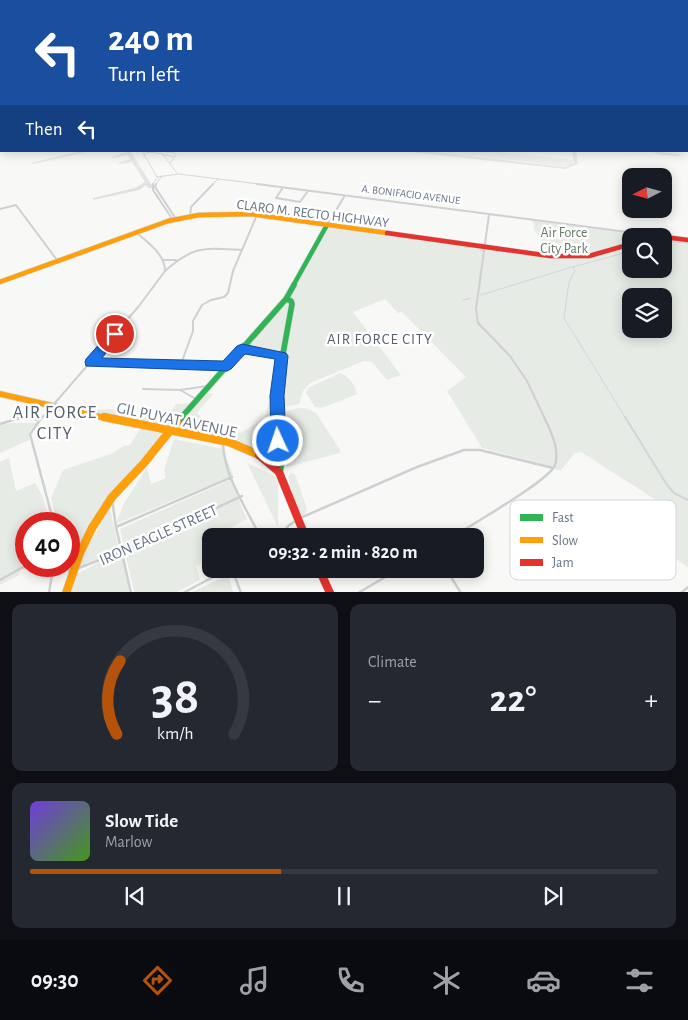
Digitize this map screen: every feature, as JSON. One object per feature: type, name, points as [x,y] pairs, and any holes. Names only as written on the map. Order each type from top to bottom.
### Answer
[{"type":"main road","name":"CLARO M. RECTO HIGHWAY","points":[[0,282],[56,260],[174,220],[228,213],[550,256],[575,257],[598,254],[622,247]]},
{"type":"main road","points":[[80,553],[92,528],[112,497],[144,463],[286,299],[327,225]]},
{"type":"main road","points":[[672,238],[688,240]]},
{"type":"main road","points":[[286,299],[291,301],[292,304],[282,356],[277,396],[278,441],[282,460],[280,473],[302,528]]},
{"type":"main road","name":"GIL PUYAT AVENUE","points":[[0,394],[52,407],[223,440],[253,451],[280,473]]},
{"type":"main road","points":[[66,592],[72,577]]},
{"type":"main road","points":[[323,578],[330,592]]},
{"type":"street","points":[[142,152],[157,177],[152,188],[174,220]]},
{"type":"street","points":[[144,156],[147,152],[162,153],[174,157]]},
{"type":"street","points":[[162,153],[179,174]]},
{"type":"street","points":[[170,163],[174,153]]},
{"type":"street","points":[[168,174],[176,171]]},
{"type":"street","name":"A. BONIFACIO AVENUE","points":[[157,177],[179,174],[622,231]]},
{"type":"street","points":[[161,177],[155,187],[161,200]]},
{"type":"street","points":[[190,217],[190,208],[218,179]]},
{"type":"street","points":[[283,188],[276,198],[300,203],[308,191]]},
{"type":"street","points":[[327,225],[344,196]]},
{"type":"street","points":[[0,209],[16,205],[56,260]]},
{"type":"street","points":[[489,214],[486,248],[476,309],[477,320],[510,356],[527,382],[556,446],[557,455],[554,468],[510,500]]},
{"type":"street","points":[[181,364],[193,332],[192,321],[202,305],[228,294],[231,276],[256,217]]},
{"type":"street","points":[[136,232],[164,260],[165,271]]},
{"type":"street","points":[[51,512],[30,434],[40,420],[176,260],[194,249],[242,250]]},
{"type":"street","points":[[164,260],[176,260]]},
{"type":"street","points":[[242,349],[282,356]]},
{"type":"street","points":[[91,362],[227,366]]},
{"type":"street","points":[[143,389],[180,390],[209,386]]},
{"type":"street","points":[[180,390],[197,400]]},
{"type":"street","points":[[0,424],[8,420],[24,417],[40,420]]},
{"type":"street","points":[[223,440],[221,448],[232,477],[256,528]]},
{"type":"street","points":[[287,528],[298,519],[417,467],[464,450],[480,450],[554,468]]},
{"type":"street","points":[[116,527],[232,477]]},
{"type":"street","name":"IRON EAGLE STREET","points":[[80,570],[242,496]]},
{"type":"street","points":[[112,497],[116,527],[131,592]]},
{"type":"street","points":[[466,528],[510,500]]},
{"type":"street","points":[[0,580],[15,572]]},
{"type":"street","points":[[49,592],[51,577]]},
{"type":"street","points":[[183,592],[210,578]]},
{"type":"street","points":[[236,578],[241,592]]},
{"type":"street","points":[[358,592],[383,578]]},
{"type":"street","points":[[452,578],[462,592]]},
{"type":"street","points":[[681,592],[688,587]]},
{"type":"green space","points":[[438,152],[501,152],[572,160],[573,164],[564,166]]},
{"type":"green space","name":"Air Force City Park","points":[[533,221],[622,232],[622,246],[581,254],[549,255],[534,229]]},
{"type":"green space","points":[[332,227],[557,258],[592,256],[622,248],[622,278],[672,278],[672,239],[688,241],[688,568],[676,559],[676,500],[656,500],[581,452],[575,453],[560,471],[543,464],[482,448],[447,391],[466,377],[402,312],[398,313],[385,299],[353,312],[401,375],[387,380],[372,362],[364,361],[310,383],[303,391],[299,404],[285,407],[280,405],[279,386],[293,305],[289,298],[328,228]]},
{"type":"green space","points":[[287,301],[290,304],[280,352],[276,354],[246,349]]},
{"type":"green space","points":[[340,373],[351,381],[357,394],[322,408],[315,407],[306,393],[308,388]]},
{"type":"green space","points":[[207,392],[213,394],[197,413],[214,430],[233,428],[241,433],[265,418],[268,404],[275,404],[274,428],[279,467],[255,449],[238,441],[177,428],[177,424]]},
{"type":"green space","points":[[192,403],[170,425],[86,411],[108,409],[166,420],[176,404]]},
{"type":"green space","points":[[306,408],[316,413],[340,450],[340,453],[287,467],[282,449],[279,413]]},
{"type":"green space","points":[[36,423],[29,432],[29,440],[0,453],[0,425]]},
{"type":"green space","points":[[141,428],[163,434],[108,497],[80,545],[80,512],[55,512],[51,498],[63,470],[111,454],[125,445],[129,446]]},
{"type":"green space","points":[[174,439],[223,449],[233,475],[116,524],[124,503],[147,468],[151,484],[166,478],[164,470]]},
{"type":"green space","points":[[9,458],[16,491],[35,483],[43,497],[47,512],[15,512],[15,577],[0,585],[0,462]]},
{"type":"green space","points":[[247,463],[275,476],[278,482],[278,527]]},
{"type":"green space","points":[[291,472],[295,474],[307,509],[305,515],[298,511],[288,477]]},
{"type":"green space","points":[[230,480],[247,519],[230,528],[202,528],[202,563],[196,566],[200,580],[177,592],[134,592],[120,529]]},
{"type":"green space","points":[[110,507],[119,551],[80,566],[80,561]]},
{"type":"green space","points":[[121,552],[131,592],[70,592],[75,577],[80,577],[80,572]]},
{"type":"green space","points":[[222,578],[229,578],[233,592],[192,592]]},
{"type":"waterway","points":[[672,242],[688,243]]},
{"type":"waterway","points":[[622,253],[573,267],[575,271],[569,282],[564,318],[626,419]]},
{"type":"waterway","points":[[481,295],[572,267]]},
{"type":"waterway","points":[[463,300],[470,298]]},
{"type":"waterway","points":[[625,417],[667,485],[674,493],[688,500]]},
{"type":"taxiway","points":[[33,163],[84,152]]},
{"type":"taxiway","points":[[421,152],[565,168],[576,164],[574,152]]},
{"type":"taxiway","points":[[655,152],[678,155]]},
{"type":"taxiway","points":[[113,157],[128,153]]},
{"type":"taxiway","points":[[128,153],[133,160]]},
{"type":"taxiway","points":[[120,163],[133,160]]},
{"type":"taxiway","points":[[133,160],[150,187]]},
{"type":"taxiway","points":[[95,199],[137,189],[147,183]]},
{"type":"tunnel","points":[[166,152],[174,153]]},
{"type":"traffic: fast","points":[[177,422],[286,299],[327,225]]},
{"type":"traffic: fast","points":[[279,472],[281,458],[277,387],[292,304],[291,301],[286,299]]},
{"type":"traffic: slow","points":[[0,282],[168,221],[199,215],[251,214],[387,233]]},
{"type":"traffic: slow","points":[[0,394],[52,407],[229,442],[259,455]]},
{"type":"traffic: slow","points":[[66,592],[80,553],[92,528],[112,497],[144,463],[177,422]]},
{"type":"traffic: jam","points":[[387,233],[550,256],[589,256],[622,247]]},
{"type":"traffic: jam","points":[[672,238],[688,240]]},
{"type":"traffic: jam","points":[[259,455],[279,472],[302,528]]},
{"type":"traffic: jam","points":[[323,578],[330,592]]},
{"type":"district","name":"AIR FORCE CITY","points":[[380,339]]},
{"type":"district","name":"AIR FORCE CITY","points":[[55,422]]},
{"type":"route","points":[[115,334],[91,362],[139,365],[227,366],[242,349],[282,356],[277,396],[278,441]]}]
